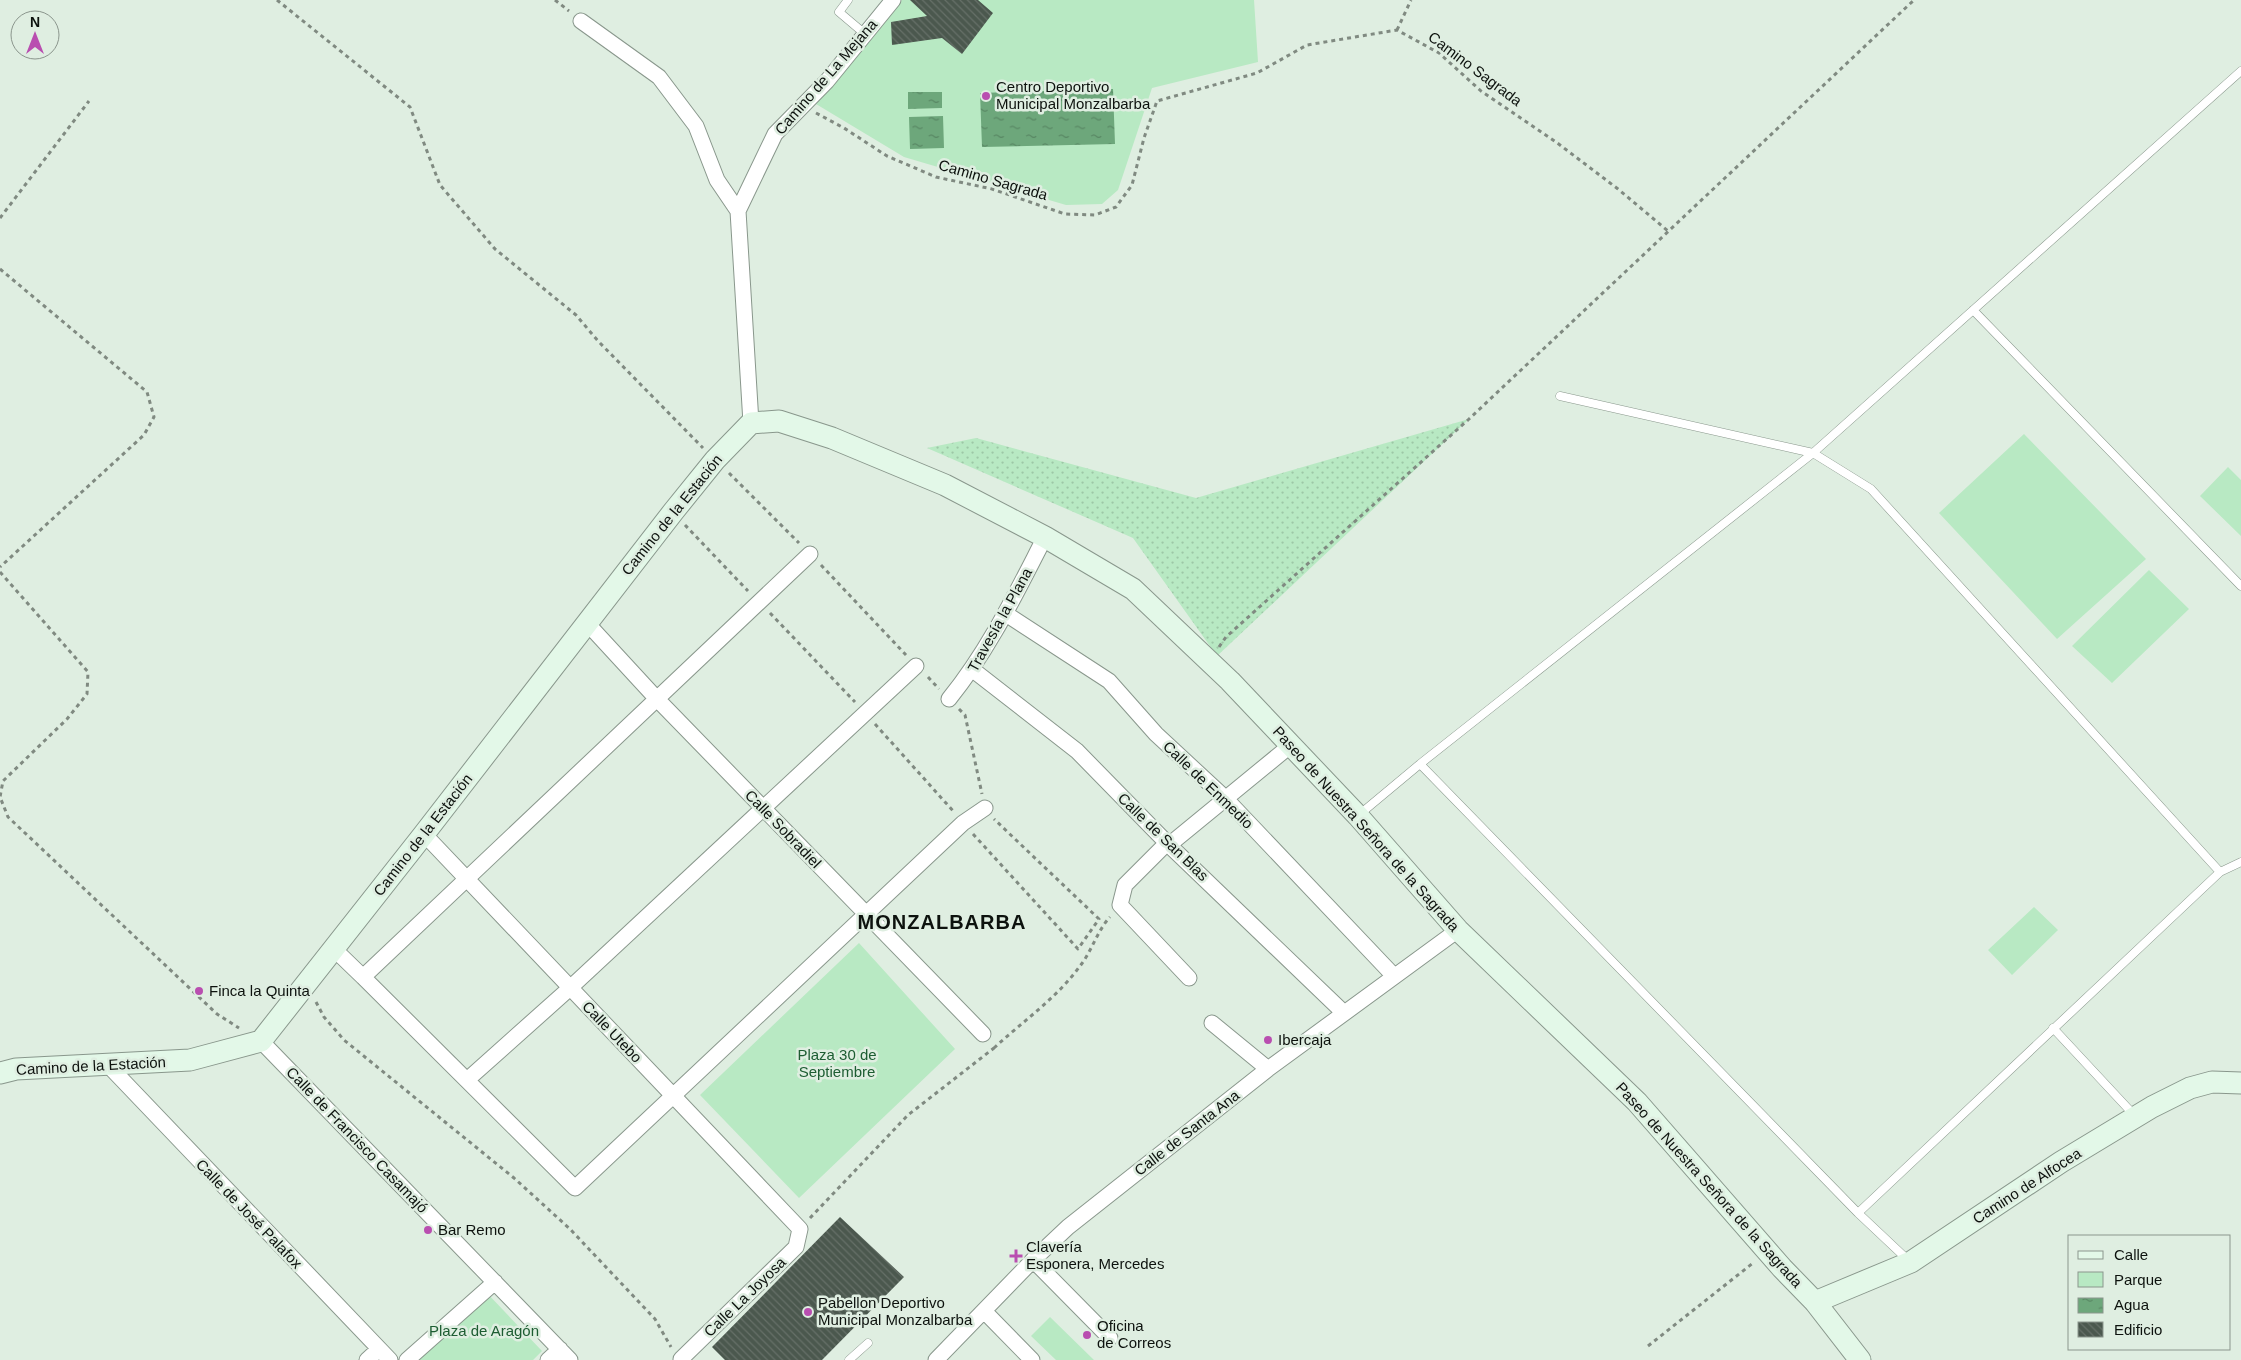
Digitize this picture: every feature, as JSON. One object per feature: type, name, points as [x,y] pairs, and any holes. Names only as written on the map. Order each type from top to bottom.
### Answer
[{"type":"street","name":"Camino de La Mejana","points":[[738,211],[775,134],[827,81],[893,0]]},
{"type":"street","points":[[581,21],[659,77],[696,126],[717,180],[738,211],[751,423]]},
{"type":"street","name":"Paseo de Nuestra Señora de la Sagrada","points":[[751,423],[779,421],[832,438],[945,485],[1045,537],[1133,590],[1209,661],[1291,745],[1358,816],[1458,930],[1637,1102],[1768,1252],[1815,1302],[1860,1360]]},
{"type":"street","name":"Camino de la Estación","points":[[0,1073],[16,1069],[109,1066],[190,1060],[261,1041],[673,512],[715,460],[751,423]]},
{"type":"street","name":"Travesía la Plana","points":[[949,699],[973,670],[1006,614],[1045,537]]},
{"type":"street","points":[[363,978],[656,698],[810,554]]},
{"type":"street","name":"Calle de Enmedio","points":[[1006,614],[1109,681],[1156,734],[1226,798],[1394,976]]},
{"type":"street","name":"Calle Sobradiel","points":[[586,622],[656,698],[983,1034]]},
{"type":"street","points":[[467,1080],[570,988],[916,666]]},
{"type":"street","name":"Calle de San Blas","points":[[973,670],[1076,751],[1168,844],[1344,1013]]},
{"type":"street","points":[[1189,978],[1120,905],[1125,885],[1168,844],[1291,745]]},
{"type":"street","points":[[334,949],[575,1188],[963,823],[985,808]]},
{"type":"street","name":"Calle Utebo","points":[[424,834],[800,1229]]},
{"type":"street","name":"Calle de Santa Ana","points":[[936,1360],[985,1312],[1033,1260],[1068,1227],[1268,1069],[1458,930]]},
{"type":"street","points":[[1212,1023],[1268,1069]]},
{"type":"street","name":"Calle de Francisco Casamajó","points":[[261,1041],[495,1282]]},
{"type":"street","name":"Calle de José Palafox","points":[[109,1066],[390,1360]]},
{"type":"street","name":"Camino de Alfocea","points":[[1815,1302],[1911,1262],[2062,1162],[2136,1116],[2190,1088],[2212,1082],[2241,1083]]},
{"type":"street","name":"Calle La Joyosa","points":[[679,1357],[796,1247],[800,1229]]},
{"type":"street","points":[[1033,1260],[1110,1338]]},
{"type":"street","points":[[407,1360],[495,1282],[565,1354],[548,1360]]},
{"type":"street","points":[[985,1312],[1032,1360]]},
{"type":"street","points":[[367,1360],[379,1348]]},
{"type":"lane","points":[[848,0],[839,12],[865,34]]},
{"type":"lane","points":[[1358,816],[1420,764],[1814,453],[2241,71]]},
{"type":"lane","points":[[1973,310],[2241,586]]},
{"type":"lane","points":[[1560,396],[1814,453],[1871,489],[2220,872]]},
{"type":"lane","points":[[1420,764],[1858,1213],[1911,1262]]},
{"type":"lane","points":[[1858,1213],[2220,872],[2241,862]]},
{"type":"lane","points":[[2053,1028],[2136,1116]]},
{"type":"lane","points":[[850,1360],[868,1343]]},
{"type":"path","points":[[277,0],[410,107],[440,184],[495,249],[576,315],[598,341],[810,554],[965,715],[987,813],[1099,919],[1078,949],[866,714],[673,512]]},
{"type":"path","points":[[1397,30],[1411,0]]},
{"type":"path","points":[[1209,661],[1226,637],[1469,419],[1914,0]]},
{"type":"path","name":"Camino Sagrada","points":[[802,106],[844,128],[887,156],[936,177],[992,189],[1065,214],[1094,215],[1116,207],[1132,185],[1144,138],[1157,101],[1257,73],[1307,46],[1397,30],[1439,53],[1481,91],[1556,142],[1618,189],[1668,231]]},
{"type":"path","points":[[0,218],[89,101]]},
{"type":"path","points":[[0,270],[147,392],[154,417],[144,435],[0,567]]},
{"type":"path","points":[[0,572],[88,672],[87,694],[67,719],[3,780],[0,797],[8,817],[217,1014],[261,1041]]},
{"type":"path","points":[[800,1229],[908,1115],[994,1048],[1059,989],[1080,966],[1103,925]]},
{"type":"path","points":[[307,983],[324,1017],[344,1040],[514,1178],[570,1229],[655,1318],[679,1357]]},
{"type":"path","points":[[983,1034],[994,1048]]},
{"type":"path","points":[[1648,1346],[1768,1252]]},
{"type":"green space","name":"Centro Deportivo Municipal Monzalbarba","points":[[902,0],[1254,0],[1258,62],[1152,88],[1118,190],[1102,204],[1066,205],[904,157],[816,104]]},
{"type":"green space","points":[[1469,419],[1217,656],[1133,538],[927,448],[976,438],[1196,498]]},
{"type":"green space","points":[[2024,434],[2146,559],[2057,639],[1939,513]]},
{"type":"green space","points":[[2228,467],[2241,480],[2241,536],[2200,496]]},
{"type":"green space","points":[[2149,570],[2189,609],[2112,683],[2072,646]]},
{"type":"green space","points":[[2034,907],[2058,930],[2012,975],[1988,950]]},
{"type":"green space","name":"Plaza 30 de Septiembre","points":[[859,943],[955,1049],[799,1198],[700,1095]]},
{"type":"green space","name":"Plaza de Aragón","points":[[485,1291],[542,1351],[533,1360],[407,1360]]},
{"type":"green space","points":[[1050,1317],[1094,1360],[1056,1360],[1031,1336]]},
{"type":"water","points":[[1113,89],[1115,144],[982,147],[980,93]]},
{"type":"water","points":[[908,92],[942,92],[942,108],[908,109]]},
{"type":"water","points":[[943,116],[944,148],[910,149],[909,117]]},
{"type":"building","points":[[910,0],[978,0],[993,13],[962,54],[942,38],[892,45],[891,22],[927,16]]},
{"type":"building","name":"Pabellon Deportivo Municipal Monzalbarba","points":[[840,1217],[904,1277],[822,1360],[725,1360],[712,1347]]},
{"type":"place","name":"Centro Deportivo Municipal Monzalbarba","points":[[986,96]]},
{"type":"place","name":"Finca la Quinta","points":[[199,991]]},
{"type":"place","name":"Ibercaja","points":[[1268,1040]]},
{"type":"place","name":"Bar Remo","points":[[428,1230]]},
{"type":"place","name":"Clavería Esponera, Mercedes","points":[[1016,1256]]},
{"type":"place","name":"Pabellon Deportivo Municipal Monzalbarba","points":[[808,1312]]},
{"type":"place","name":"Oficina de Correos","points":[[1087,1335]]},
{"type":"district","name":"MONZALBARBA","points":[[942,922]]}]
